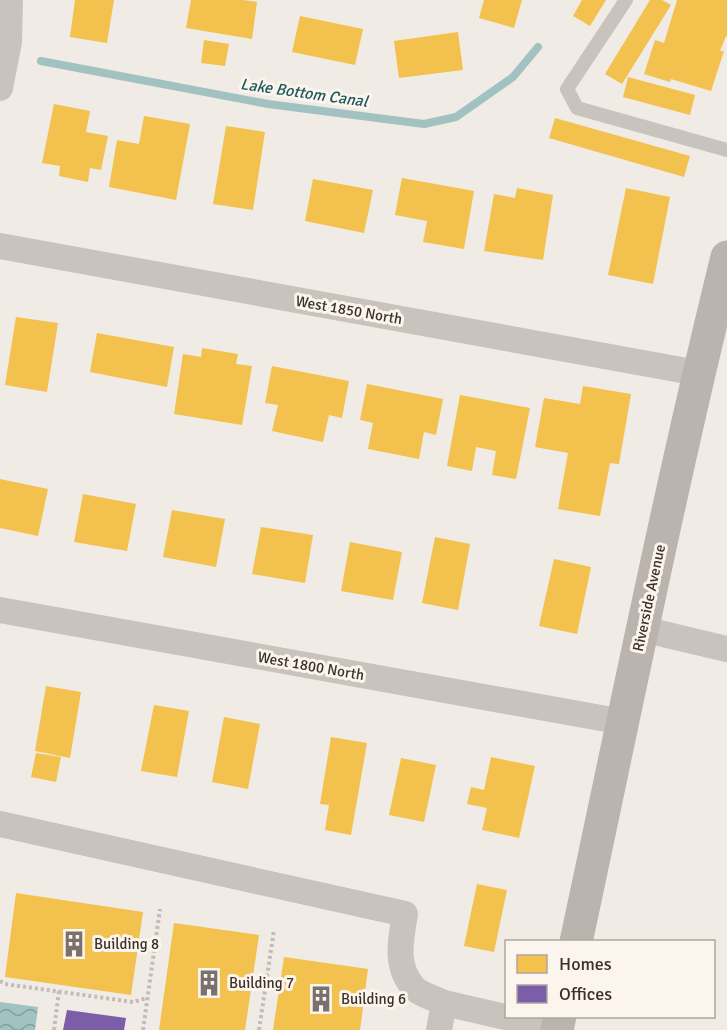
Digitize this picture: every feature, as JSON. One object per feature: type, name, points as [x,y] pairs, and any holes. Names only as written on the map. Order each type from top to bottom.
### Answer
[{"type":"street","points":[[0,88],[9,42],[10,0]]},
{"type":"street","name":"West 1850 North","points":[[0,246],[698,373]]},
{"type":"street","name":"Riverside Avenue","points":[[576,940],[698,373],[727,256]]},
{"type":"street","name":"West 1800 North","points":[[0,610],[623,722]]},
{"type":"street","points":[[642,629],[727,649]]},
{"type":"street","points":[[0,824],[405,914],[400,952],[404,972],[416,989],[444,1003],[505,1015]]},
{"type":"street","points":[[439,1030],[444,1003]]},
{"type":"street","points":[[520,1018],[560,1026]]},
{"type":"lane","points":[[626,0],[567,89],[577,108],[727,150]]},
{"type":"path","points":[[143,1030],[160,909]]},
{"type":"path","points":[[259,1030],[274,930]]},
{"type":"path","points":[[0,981],[4,984],[133,1002],[147,998]]},
{"type":"path","points":[[54,1030],[59,991]]},
{"type":"water","points":[[0,1002],[38,1007],[35,1030],[0,1030]]},
{"type":"building: Homes","points":[[75,0],[114,0],[107,43],[70,37]]},
{"type":"building: Homes","points":[[191,0],[257,2],[252,39],[186,28]]},
{"type":"building: Homes","points":[[484,0],[522,0],[514,28],[479,18]]},
{"type":"building: Homes","points":[[582,0],[606,0],[590,26],[573,16]]},
{"type":"building: Homes","points":[[650,0],[662,0],[671,5],[622,84],[605,74]]},
{"type":"building: Homes","points":[[677,0],[727,0],[727,36],[720,51],[724,51],[711,91],[644,74],[655,40],[664,43]]},
{"type":"building: Homes","points":[[300,16],[363,29],[355,65],[292,52]]},
{"type":"building: Homes","points":[[458,32],[463,70],[399,78],[394,41]]},
{"type":"building: Homes","points":[[204,40],[229,44],[225,66],[201,63]]},
{"type":"building: Homes","points":[[628,77],[695,95],[690,115],[623,97]]},
{"type":"building: Homes","points":[[54,104],[90,111],[86,132],[108,136],[101,170],[90,168],[88,182],[59,176],[60,166],[42,163]]},
{"type":"building: Homes","points":[[144,116],[190,124],[176,200],[109,187],[117,140],[139,144]]},
{"type":"building: Homes","points":[[555,118],[690,156],[684,177],[549,138]]},
{"type":"building: Homes","points":[[226,126],[265,132],[253,210],[213,204]]},
{"type":"building: Homes","points":[[402,178],[474,191],[464,249],[423,242],[427,221],[395,215]]},
{"type":"building: Homes","points":[[313,179],[373,190],[364,233],[305,221]]},
{"type":"building: Homes","points":[[517,188],[553,195],[543,260],[484,251],[494,194],[515,198]]},
{"type":"building: Homes","points":[[626,188],[670,197],[653,284],[608,275]]},
{"type":"building: Homes","points":[[16,317],[58,323],[47,392],[5,385]]},
{"type":"building: Homes","points":[[97,333],[174,347],[167,387],[90,372]]},
{"type":"building: Homes","points":[[202,348],[238,354],[236,364],[252,366],[242,425],[174,414],[183,354],[201,357]]},
{"type":"building: Homes","points":[[272,366],[349,381],[342,418],[329,415],[323,442],[272,431],[278,405],[265,403]]},
{"type":"building: Homes","points":[[367,384],[443,399],[436,435],[424,432],[419,459],[368,449],[373,423],[360,420]]},
{"type":"building: Homes","points":[[583,386],[631,394],[619,464],[610,463],[600,516],[558,509],[568,453],[535,447],[544,398],[580,404]]},
{"type":"building: Homes","points":[[460,395],[530,408],[516,479],[492,475],[496,451],[476,447],[472,471],[447,466]]},
{"type":"building: Homes","points":[[0,479],[48,489],[38,536],[0,528]]},
{"type":"building: Homes","points":[[83,494],[136,504],[127,551],[74,542]]},
{"type":"building: Homes","points":[[172,510],[225,519],[216,567],[163,557]]},
{"type":"building: Homes","points":[[261,527],[313,535],[305,583],[252,574]]},
{"type":"building: Homes","points":[[435,537],[470,544],[458,610],[422,603]]},
{"type":"building: Homes","points":[[350,542],[402,552],[393,600],[341,591]]},
{"type":"building: Homes","points":[[554,559],[591,567],[577,634],[539,626]]},
{"type":"building: Homes","points":[[46,686],[81,692],[70,758],[35,751]]},
{"type":"building: Homes","points":[[154,705],[189,711],[177,777],[141,771]]},
{"type":"building: Homes","points":[[224,717],[260,724],[248,789],[212,782]]},
{"type":"building: Homes","points":[[331,737],[367,743],[351,835],[325,830],[329,805],[320,804]]},
{"type":"building: Homes","points":[[36,753],[61,757],[56,782],[31,777]]},
{"type":"building: Homes","points":[[491,757],[535,766],[519,838],[482,830],[487,808],[467,804],[471,787],[484,790]]},
{"type":"building: Homes","points":[[401,758],[436,765],[424,822],[389,815]]},
{"type":"building: Homes","points":[[477,884],[507,890],[494,952],[464,946]]},
{"type":"building: Homes","name":"Building 8","points":[[16,893],[143,912],[131,995],[5,977]]},
{"type":"building: Homes","name":"Building 7","points":[[174,923],[259,935],[245,1030],[159,1030]]},
{"type":"building: Homes","name":"Building 6","points":[[284,957],[368,969],[360,1030],[273,1030]]},
{"type":"building: Offices","points":[[67,1010],[126,1018],[124,1030],[63,1030]]},
{"type":"waterway","name":"Lake Bottom Canal","points":[[41,61],[268,104],[424,124],[456,117],[513,77],[538,47]]},
{"type":"place","name":"Building 8","points":[[74,944]]},
{"type":"place","name":"Building 7","points":[[209,983]]},
{"type":"place","name":"Building 6","points":[[321,999]]}]
